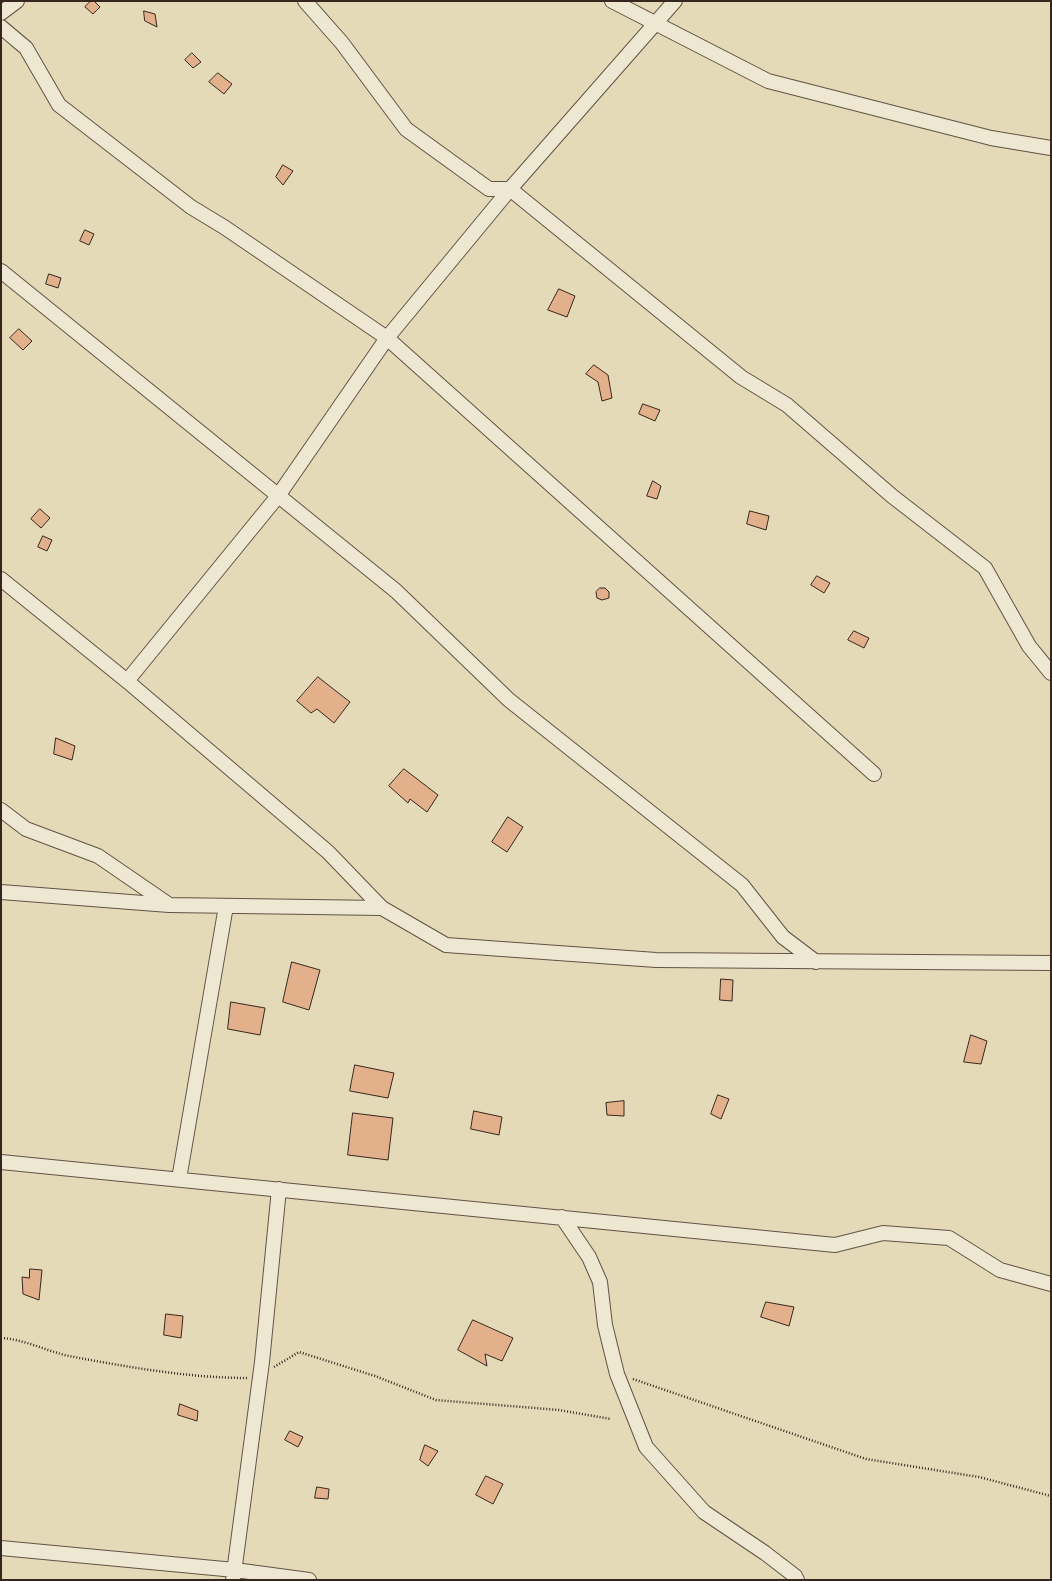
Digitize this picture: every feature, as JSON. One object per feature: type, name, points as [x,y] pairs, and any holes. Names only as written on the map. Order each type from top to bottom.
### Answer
[{"type":"street","points":[[1,13],[17,1]]},
{"type":"street","points":[[305,1],[342,43],[406,129],[488,189],[510,189],[740,377],[787,405],[892,496],[985,568],[1029,646],[1051,673]]},
{"type":"street","points":[[612,1],[768,81],[991,138],[1051,148]]},
{"type":"street","points":[[127,681],[278,496],[387,338],[510,189],[675,1]]},
{"type":"street","points":[[1,27],[26,48],[59,105],[191,207],[224,227],[387,338],[874,774]]},
{"type":"street","points":[[1,271],[396,591],[509,700],[742,885],[783,937],[816,962]]},
{"type":"street","points":[[1,579],[127,681],[328,852],[382,908],[446,945],[656,960],[1051,963]]},
{"type":"street","points":[[1,810],[26,830],[98,856],[169,905]]},
{"type":"street","points":[[1,892],[169,905],[382,908]]},
{"type":"street","points":[[179,1179],[226,906]]},
{"type":"street","points":[[1,1162],[835,1245],[883,1233],[949,1238],[1000,1270],[1051,1284]]},
{"type":"street","points":[[234,1575],[260,1378],[279,1189]]},
{"type":"street","points":[[562,1217],[588,1257],[600,1282],[605,1325],[618,1374],[646,1447],[704,1512],[765,1553],[795,1576],[797,1580]]},
{"type":"street","points":[[1,1548],[234,1575],[310,1580]]},
{"type":"path","points":[[1,1338],[68,1356],[221,1378],[260,1378],[272,1368],[299,1352],[375,1376],[436,1400],[559,1410],[611,1419]]},
{"type":"path","points":[[618,1374],[866,1459],[979,1477],[1051,1496]]},
{"type":"building","points":[[91,1],[94,1],[100,7],[93,14],[85,7]]},
{"type":"building","points":[[144,11],[155,14],[157,27],[145,21]]},
{"type":"building","points":[[192,53],[201,62],[193,68],[185,60]]},
{"type":"building","points":[[218,73],[232,84],[224,94],[209,82]]},
{"type":"building","points":[[283,165],[293,171],[283,185],[276,177]]},
{"type":"building","points":[[85,230],[94,234],[89,245],[80,241]]},
{"type":"building","points":[[49,274],[61,278],[58,288],[46,284]]},
{"type":"building","points":[[559,289],[575,296],[567,317],[548,310]]},
{"type":"building","points":[[19,329],[32,341],[23,350],[10,338]]},
{"type":"building","points":[[594,365],[608,375],[612,398],[602,401],[598,382],[586,374]]},
{"type":"building","points":[[643,404],[660,410],[655,421],[639,414]]},
{"type":"building","points":[[653,481],[661,486],[657,499],[647,496]]},
{"type":"building","points":[[40,509],[50,518],[41,528],[31,519]]},
{"type":"building","points":[[750,511],[769,516],[766,530],[747,524]]},
{"type":"building","points":[[43,536],[52,540],[47,551],[38,547]]},
{"type":"building","points":[[817,576],[830,583],[824,593],[811,585]]},
{"type":"building","points":[[600,588],[605,588],[609,592],[609,598],[602,600],[597,598],[596,592]]},
{"type":"building","points":[[854,631],[869,638],[864,648],[848,640]]},
{"type":"building","points":[[318,677],[350,702],[334,723],[317,709],[311,713],[297,701]]},
{"type":"building","points":[[56,738],[75,746],[72,760],[54,754]]},
{"type":"building","points":[[404,769],[438,795],[427,812],[410,799],[408,803],[389,786]]},
{"type":"building","points":[[508,817],[523,827],[507,852],[492,842]]},
{"type":"building","points":[[292,962],[320,970],[309,1010],[283,1002]]},
{"type":"building","points":[[721,979],[733,980],[732,1001],[720,1000]]},
{"type":"building","points":[[231,1002],[265,1008],[260,1035],[228,1029]]},
{"type":"building","points":[[971,1035],[987,1041],[981,1064],[964,1062]]},
{"type":"building","points":[[355,1065],[394,1073],[388,1098],[350,1091]]},
{"type":"building","points":[[718,1095],[729,1099],[721,1119],[711,1114]]},
{"type":"building","points":[[624,1101],[624,1116],[607,1115],[606,1103]]},
{"type":"building","points":[[474,1111],[502,1117],[499,1135],[471,1129]]},
{"type":"building","points":[[353,1113],[393,1118],[388,1160],[348,1155]]},
{"type":"building","points":[[30,1269],[42,1270],[39,1300],[23,1294],[22,1277],[29,1278]]},
{"type":"building","points":[[766,1302],[794,1307],[789,1326],[761,1317]]},
{"type":"building","points":[[166,1314],[183,1316],[181,1338],[164,1335]]},
{"type":"building","points":[[473,1320],[513,1338],[502,1361],[485,1354],[487,1366],[458,1350]]},
{"type":"building","points":[[180,1404],[198,1411],[197,1421],[178,1415]]},
{"type":"building","points":[[290,1431],[303,1437],[298,1447],[285,1440]]},
{"type":"building","points":[[425,1445],[438,1451],[428,1466],[420,1460]]},
{"type":"building","points":[[486,1476],[503,1484],[493,1504],[476,1495]]},
{"type":"building","points":[[317,1487],[329,1489],[328,1499],[315,1498]]}]
